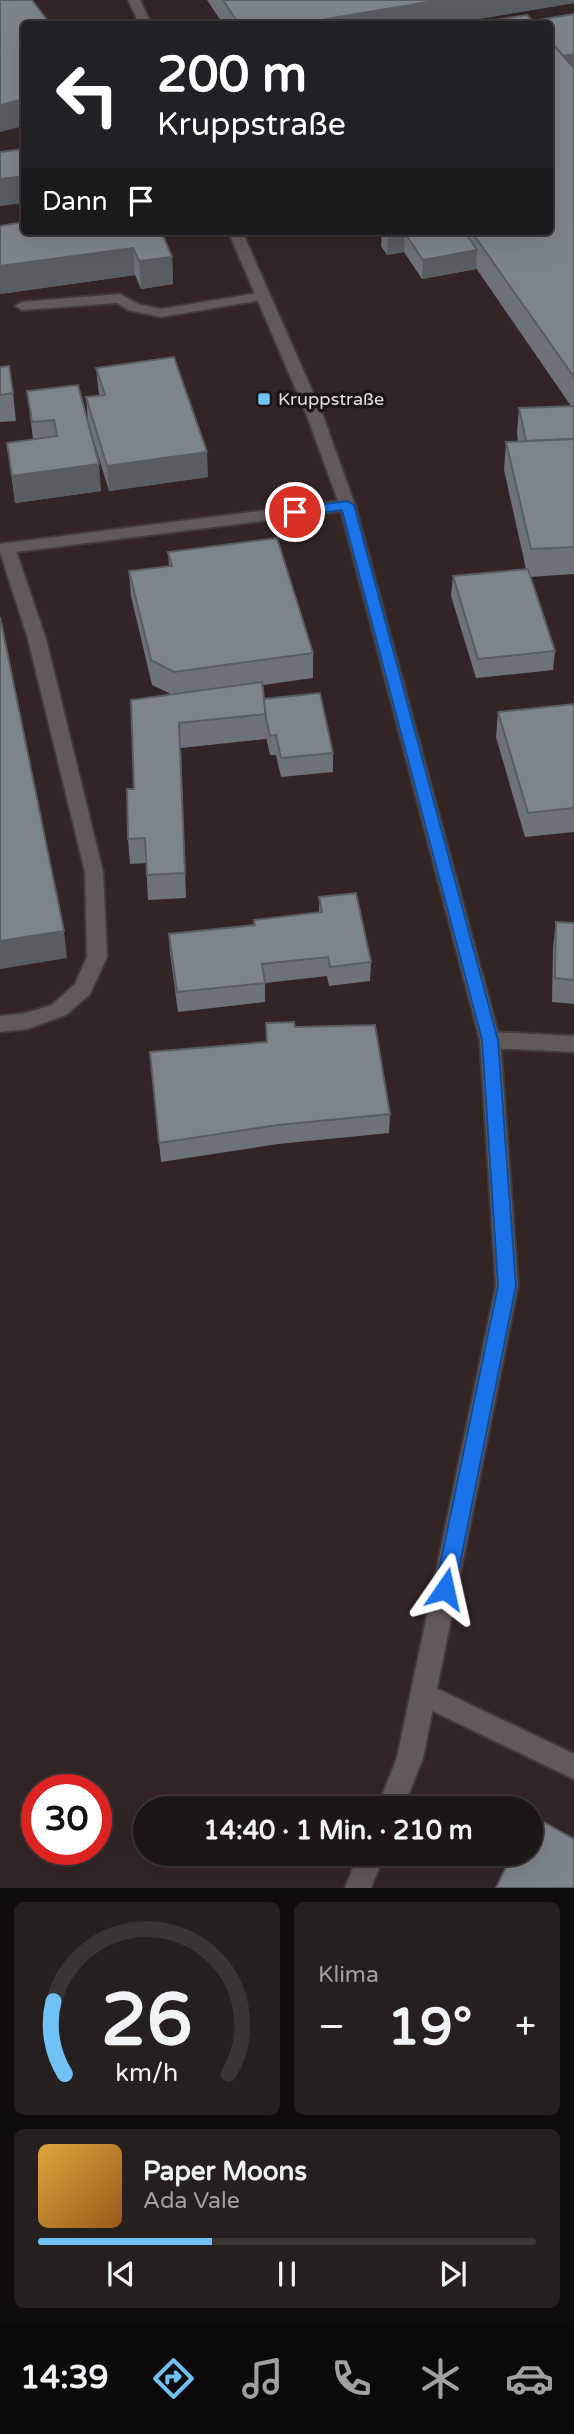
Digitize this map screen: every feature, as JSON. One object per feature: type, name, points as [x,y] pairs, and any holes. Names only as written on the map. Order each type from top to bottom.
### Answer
[{"type":"street","points":[[136,0],[144,21]]},
{"type":"street","points":[[237,235],[314,413],[347,505],[490,1040],[507,1286],[410,1758],[395,1796]]},
{"type":"street","points":[[22,306],[120,298],[133,307],[162,313],[263,296]]},
{"type":"street","points":[[0,1024],[27,1021],[58,1010],[83,989],[97,957],[94,872],[37,639],[4,549],[347,505]]},
{"type":"street","points":[[490,1040],[574,1044]]},
{"type":"street","points":[[423,1694],[574,1767]]},
{"type":"street","points":[[358,1888],[367,1866]]},
{"type":"shaded area","points":[[0,0],[574,0],[574,1888],[0,1888]]},
{"type":"building","points":[[0,0],[32,0],[48,21],[21,21],[21,100],[0,105]]},
{"type":"building","points":[[223,0],[440,0],[315,21],[237,21]]},
{"type":"building","points":[[574,14],[574,54],[563,56],[553,44],[553,21],[532,21]]},
{"type":"building","points":[[527,15],[532,21],[488,21]]},
{"type":"building","points":[[553,44],[574,68],[574,377],[474,235],[553,235]]},
{"type":"building","points":[[21,149],[21,176],[0,179],[0,152]]},
{"type":"building","points":[[21,222],[21,235],[163,235],[172,257],[139,261],[133,248],[0,266],[0,226]]},
{"type":"building","points":[[406,235],[467,235],[477,250],[423,260]]},
{"type":"building","points":[[174,357],[207,452],[107,466],[86,397],[105,395],[96,368]]},
{"type":"building","points":[[9,366],[13,393],[0,395],[0,367]]},
{"type":"building","points":[[78,385],[99,464],[12,476],[7,443],[57,436],[54,420],[32,422],[27,391]]},
{"type":"building","points":[[574,406],[574,439],[526,441],[519,408]]},
{"type":"building","points":[[574,439],[574,547],[531,549],[506,442]]},
{"type":"building","points":[[277,538],[313,653],[174,672],[151,660],[129,571],[172,566],[168,552]]},
{"type":"building","points":[[528,569],[555,651],[478,659],[453,576]]},
{"type":"building","points":[[0,617],[64,931],[0,941]]},
{"type":"building","points":[[262,682],[266,714],[179,723],[185,873],[147,875],[145,838],[128,839],[127,789],[134,789],[131,700]]},
{"type":"building","points":[[320,693],[333,753],[281,758],[276,735],[270,736],[264,699]]},
{"type":"building","points":[[574,704],[574,808],[528,813],[498,712]]},
{"type":"building","points":[[356,893],[371,962],[330,967],[328,957],[262,964],[265,983],[177,992],[169,934],[255,925],[254,920],[322,912],[319,897]]},
{"type":"building","points":[[556,922],[574,923],[574,980],[555,978]]},
{"type":"building","points":[[294,1022],[295,1027],[375,1025],[390,1114],[278,1125],[159,1143],[150,1052],[267,1042],[266,1023]]},
{"type":"building","points":[[543,1822],[574,1839],[574,1888],[496,1888],[507,1866],[543,1866]]},
{"type":"place","name":"Kruppstraße","points":[[264,399]]},
{"type":"route","points":[[295,512],[347,505],[490,1040],[507,1286],[445,1589]]}]
